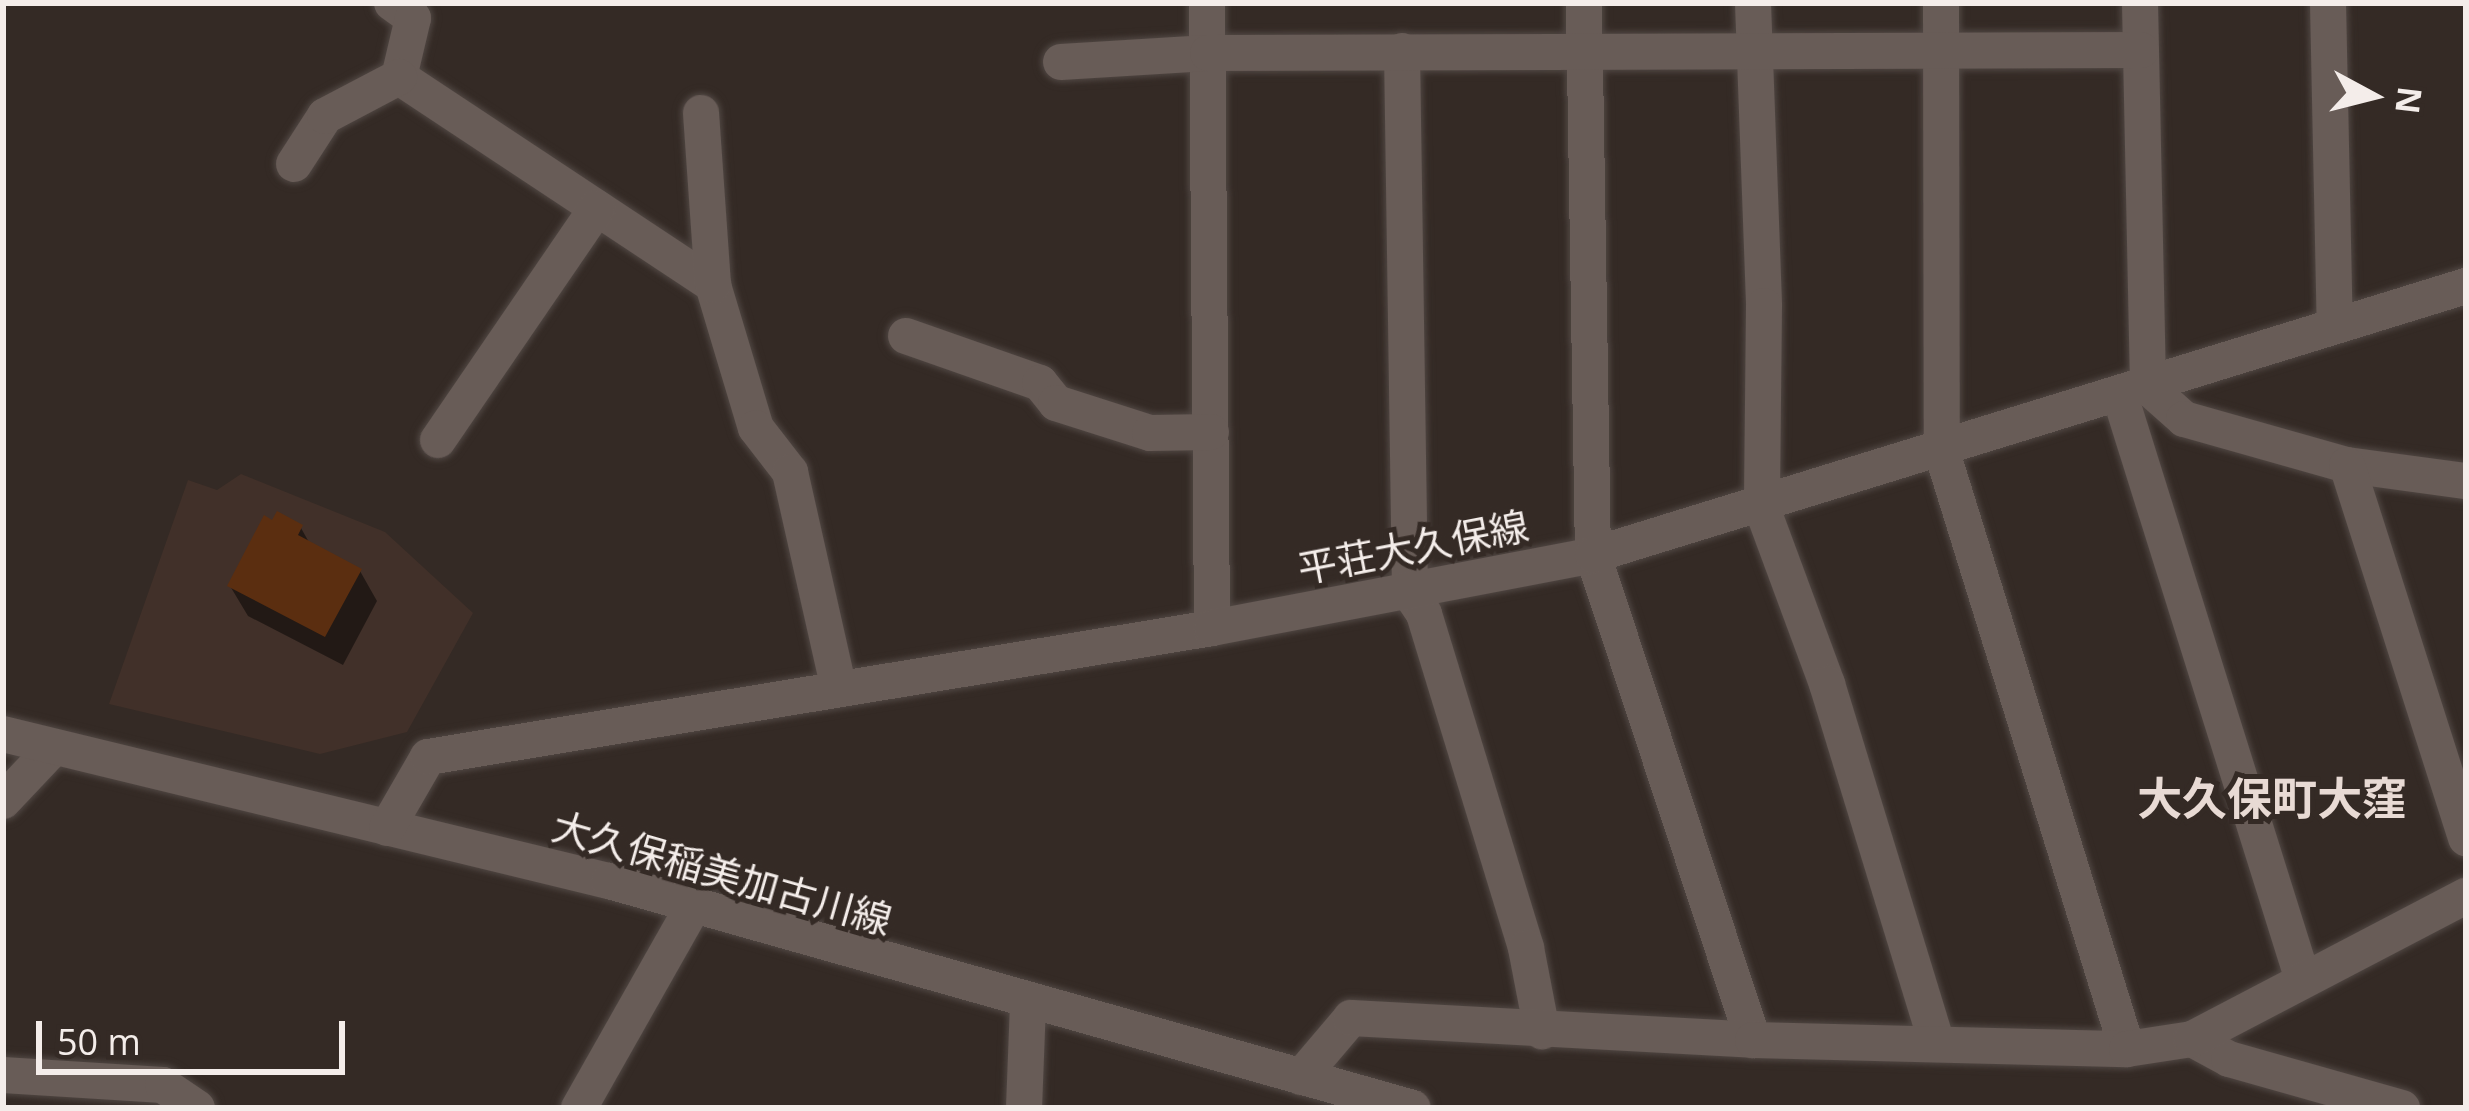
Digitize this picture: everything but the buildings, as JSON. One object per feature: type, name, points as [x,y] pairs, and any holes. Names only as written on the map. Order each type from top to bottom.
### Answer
[{"type":"street","points":[[294,164],[325,116],[399,77],[413,18],[392,3]]},
{"type":"street","points":[[1207,3],[1213,628]]},
{"type":"street","points":[[1584,3],[1593,555],[1753,1040]]},
{"type":"street","points":[[1753,3],[1764,306],[1762,508],[1827,684],[1937,1043]]},
{"type":"street","points":[[1941,3],[1942,452],[2127,1049]]},
{"type":"street","points":[[2140,3],[2134,392],[2303,980]]},
{"type":"street","points":[[2328,3],[2335,326]]},
{"type":"street","points":[[1061,62],[1208,52],[1753,52],[1941,46],[2140,50]]},
{"type":"street","points":[[1402,51],[1410,593],[1424,614],[1526,948],[1542,1031]]},
{"type":"street","points":[[399,77],[713,285]]},
{"type":"street","points":[[701,113],[713,285],[756,428],[790,472],[838,689]]},
{"type":"street","points":[[438,440],[597,208]]},
{"type":"street","name":"平荘大久保線","points":[[387,828],[428,757],[1213,628],[1593,555],[1762,508],[2466,286]]},
{"type":"street","points":[[906,336],[1040,383],[1056,403],[1150,433],[1211,431]]},
{"type":"street","points":[[2134,392],[2184,419],[2347,465],[2466,481]]},
{"type":"street","points":[[2347,465],[2466,838]]},
{"type":"street","name":"大久保稲美加古川線","points":[[3,734],[694,905],[1028,1004],[1413,1108]]},
{"type":"street","points":[[3,801],[54,747]]},
{"type":"street","points":[[1301,1078],[1352,1018],[1753,1040],[2127,1049],[2192,1039],[2466,896]]},
{"type":"street","points":[[578,1108],[694,905]]},
{"type":"street","points":[[1024,1108],[1028,1004]]},
{"type":"street","points":[[2192,1039],[2229,1059],[2402,1108]]},
{"type":"street","points":[[3,1075],[163,1085],[196,1108]]},
{"type":"shaded area","points":[[241,474],[385,532],[473,613],[407,732],[320,754],[109,704],[188,480],[217,490]]},
{"type":"district","name":"大久保町大窪","points":[[2272,798]]}]
